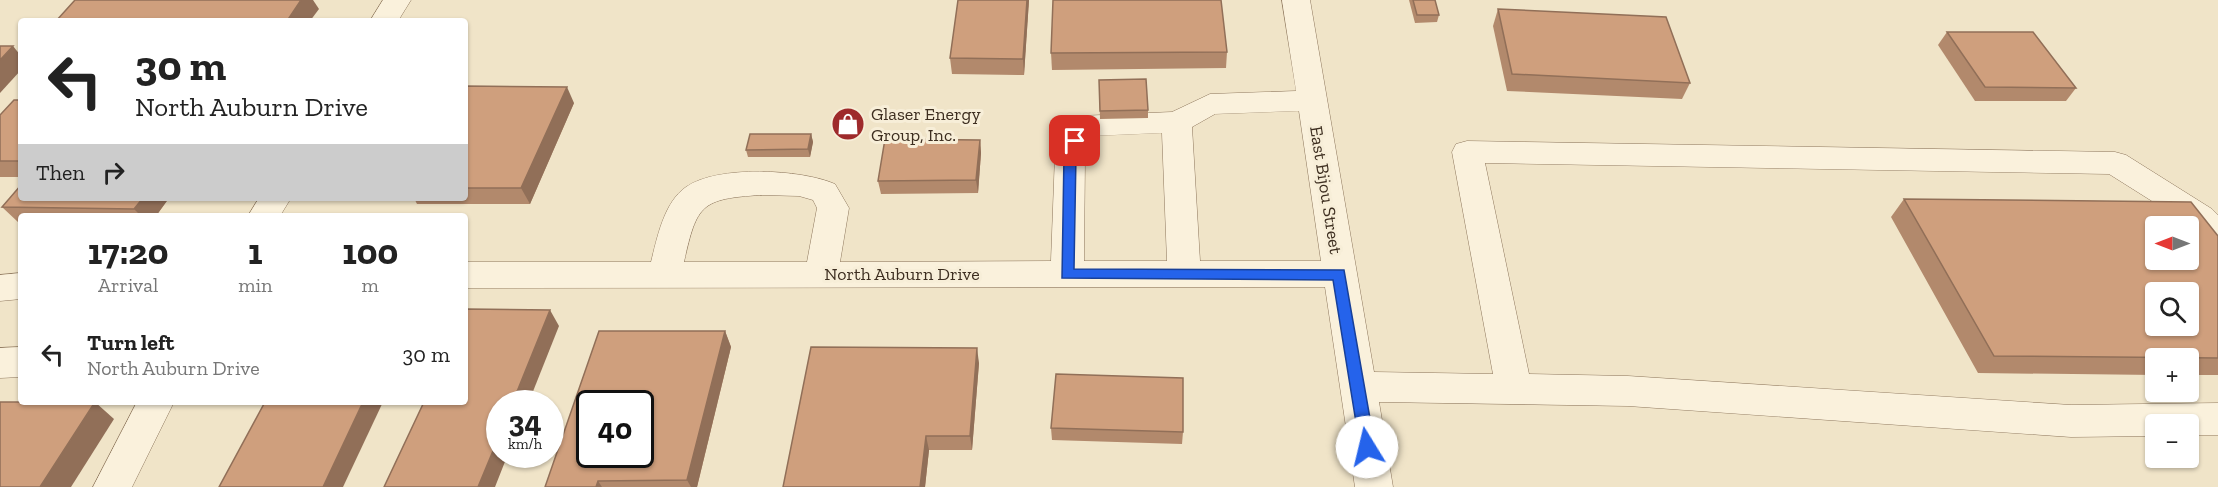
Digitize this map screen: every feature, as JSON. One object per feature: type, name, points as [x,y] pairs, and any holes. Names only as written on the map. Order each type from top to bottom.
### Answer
[{"type":"street","points":[[386,18],[397,0]]},
{"type":"street","name":"East Bijou Street","points":[[1296,0],[1374,487]]},
{"type":"street","points":[[1067,274],[1070,155],[1079,126],[1178,122],[1210,104],[1312,101]]},
{"type":"street","points":[[1178,122],[1184,274]]},
{"type":"street","points":[[1514,388],[1467,152],[2115,163],[2201,217],[2218,236]]},
{"type":"street","points":[[664,274],[685,209],[698,194],[725,185],[805,185],[824,192],[833,208],[821,274]]},
{"type":"street","name":"North Auburn Drive","points":[[468,275],[1339,274]]},
{"type":"street","points":[[0,288],[18,286]]},
{"type":"street","points":[[0,363],[18,362]]},
{"type":"street","points":[[1358,387],[1628,391],[2071,421],[2218,419]]},
{"type":"street","points":[[112,487],[154,405]]},
{"type":"building","points":[[75,0],[301,0],[289,18],[59,18]]},
{"type":"building","points":[[958,0],[1027,0],[1023,59],[950,58]]},
{"type":"building","points":[[1053,0],[1221,0],[1227,52],[1051,53]]},
{"type":"building","points":[[1413,0],[1435,0],[1439,15],[1417,15]]},
{"type":"building","points":[[1498,9],[1666,17],[1690,83],[1512,74]]},
{"type":"building","points":[[1947,32],[2033,32],[2076,88],[1985,87]]},
{"type":"building","points":[[0,46],[13,46],[0,60]]},
{"type":"building","points":[[1146,79],[1148,110],[1100,111],[1099,80]]},
{"type":"building","points":[[468,86],[567,87],[521,188],[468,188]]},
{"type":"building","points":[[14,100],[18,100],[18,161],[0,161],[0,115]]},
{"type":"building","points":[[750,134],[811,134],[808,149],[746,150]]},
{"type":"building","points":[[885,139],[980,140],[976,180],[878,181]]},
{"type":"building","points":[[18,188],[18,201],[141,201],[134,209],[2,207]]},
{"type":"building","points":[[1904,199],[2191,202],[2218,236],[2218,358],[2199,358],[2199,348],[2145,348],[2145,357],[1994,356]]},
{"type":"building","points":[[468,309],[550,310],[518,390],[486,390],[486,468],[478,487],[384,487],[423,405],[468,405]]},
{"type":"building","points":[[599,331],[725,331],[687,480],[598,481],[596,487],[545,487],[552,468],[564,468],[564,432],[576,397],[576,468],[654,468],[654,390],[579,390]]},
{"type":"building","points":[[811,347],[977,348],[970,436],[926,436],[920,487],[783,487]]},
{"type":"building","points":[[1056,374],[1183,378],[1183,432],[1051,428]]},
{"type":"building","points":[[0,402],[18,402],[18,405],[93,405],[40,487],[0,487]]},
{"type":"building","points":[[263,405],[362,405],[323,487],[219,487]]},
{"type":"place","name":"Glaser Energy Group, Inc.","points":[[848,124]]},
{"type":"route","points":[[1075,141],[1070,155],[1067,274],[1339,274],[1367,447]]}]
